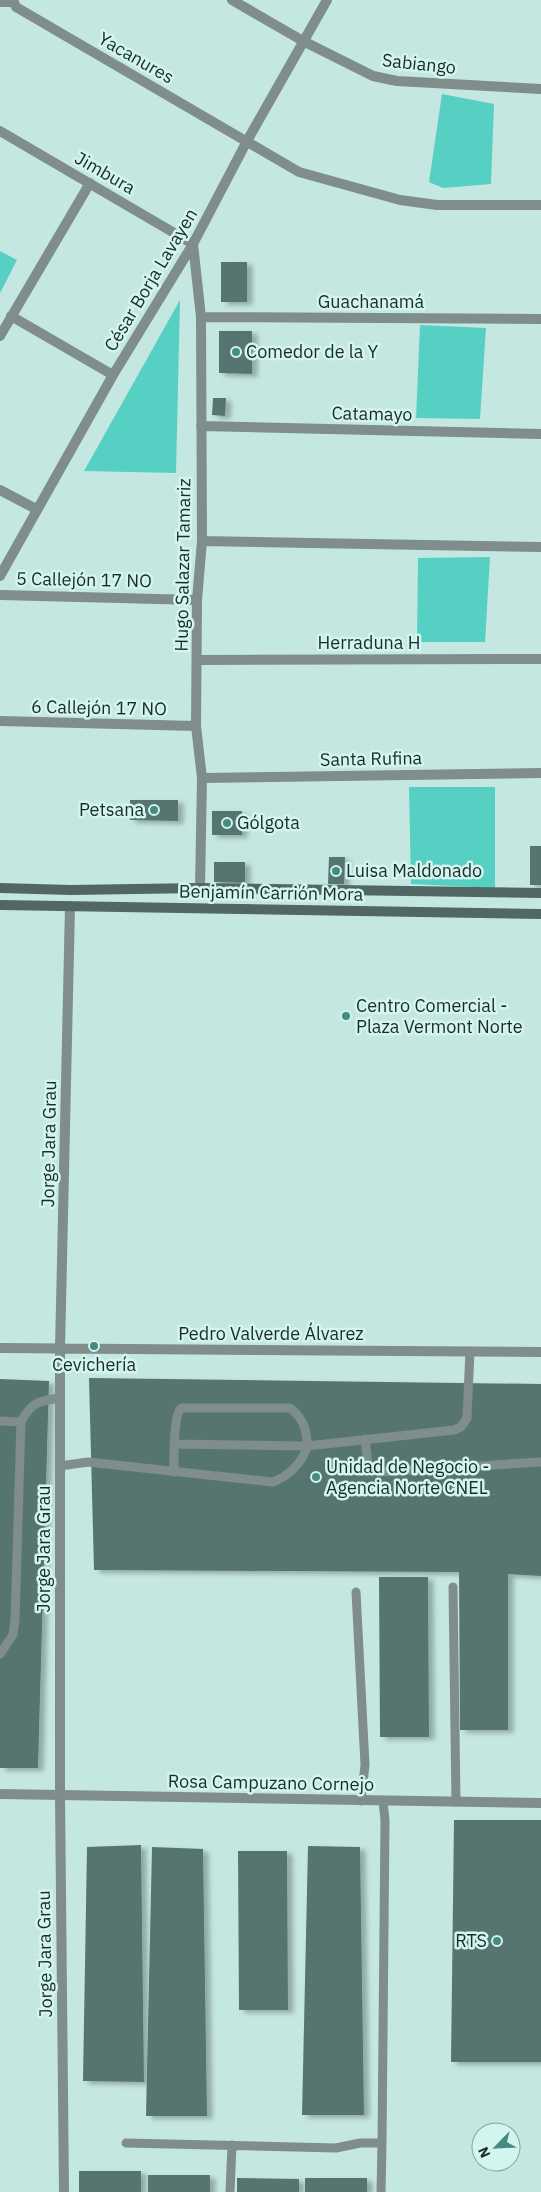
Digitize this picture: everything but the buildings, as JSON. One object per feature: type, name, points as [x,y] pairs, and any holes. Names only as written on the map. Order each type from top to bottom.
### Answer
[{"type":"main road","name":"Benjamín Carrión Mora","points":[[0,888],[71,890],[200,888],[541,893]]},
{"type":"main road","name":"Benjamín Carrión Mora","points":[[0,905],[541,914]]},
{"type":"street","points":[[232,0],[303,40]]},
{"type":"street","name":"César Borja Lavayen","points":[[0,576],[113,375],[193,244],[247,141],[303,40],[328,0]]},
{"type":"street","points":[[0,2],[15,1]]},
{"type":"street","name":"Yacanures","points":[[15,1],[16,7],[247,141]]},
{"type":"street","name":"Sabiango","points":[[303,40],[373,76],[397,81],[541,89]]},
{"type":"street","name":"Jimbura","points":[[0,131],[193,244]]},
{"type":"street","points":[[247,141],[299,172],[400,200],[437,205],[541,205]]},
{"type":"street","points":[[0,336],[90,183]]},
{"type":"street","name":"Hugo Salazar Tamariz","points":[[193,244],[201,317],[202,541],[197,600],[196,726],[202,778],[200,888]]},
{"type":"street","points":[[11,316],[113,375]]},
{"type":"street","name":"Guachanamá","points":[[201,317],[541,319]]},
{"type":"street","name":"Catamayo","points":[[201,426],[541,434]]},
{"type":"street","points":[[0,490],[36,509]]},
{"type":"street","points":[[202,541],[541,547]]},
{"type":"street","name":"5 Callejón 17 NO","points":[[0,595],[197,600]]},
{"type":"street","name":"Herraduna H","points":[[198,660],[541,658]]},
{"type":"street","name":"6 Callejón 17 NO","points":[[0,722],[196,726]]},
{"type":"street","name":"Santa Rufina","points":[[202,778],[541,773]]},
{"type":"street","name":"Jorge Jara Grau","points":[[64,2192],[60,1796],[60,1349],[70,906]]},
{"type":"street","name":"Pedro Valverde Álvarez","points":[[0,1348],[541,1352]]},
{"type":"street","name":"Rosa Campuzano Cornejo","points":[[0,1794],[541,1803]]},
{"type":"lane","points":[[175,1444],[307,1446],[454,1430],[461,1427],[466,1418],[470,1351]]},
{"type":"lane","points":[[0,1654],[13,1636],[15,1620],[21,1422],[28,1409],[40,1400],[60,1398]]},
{"type":"lane","points":[[60,1466],[88,1462],[174,1472],[274,1482],[289,1473],[305,1456],[307,1446],[305,1426],[299,1415],[290,1408],[181,1408],[177,1419],[174,1472]]},
{"type":"lane","points":[[0,1421],[21,1422]]},
{"type":"lane","points":[[365,1440],[368,1464],[380,1472],[541,1462]]},
{"type":"lane","points":[[453,1587],[456,1802]]},
{"type":"lane","points":[[356,1592],[365,1765],[361,1800]]},
{"type":"lane","points":[[381,2192],[386,1820],[382,1801]]},
{"type":"lane","points":[[126,2143],[336,2148],[360,2142],[382,2143]]},
{"type":"lane","points":[[230,2192],[232,2145]]},
{"type":"green space","points":[[442,94],[494,104],[491,184],[443,188],[429,182]]},
{"type":"green space","points":[[0,251],[17,260],[0,293]]},
{"type":"green space","points":[[180,300],[176,473],[84,471]]},
{"type":"green space","points":[[420,325],[486,328],[480,419],[416,418]]},
{"type":"green space","points":[[490,557],[485,642],[417,642],[418,558]]},
{"type":"green space","points":[[409,787],[495,787],[495,888],[411,884]]},
{"type":"place","name":"Comedor de la Y","points":[[236,352]]},
{"type":"place","name":"Petsana","points":[[154,810]]},
{"type":"place","name":"Gólgota","points":[[227,823]]},
{"type":"place","name":"Luisa Maldonado","points":[[336,871]]},
{"type":"place","name":"Centro Comercial - Plaza Vermont Norte","points":[[346,1016]]},
{"type":"place","name":"Cevichería","points":[[94,1346]]},
{"type":"place","name":"Unidad de Negocio - Agencia Norte CNEL","points":[[316,1477]]},
{"type":"place","name":"RTS","points":[[497,1941]]}]
